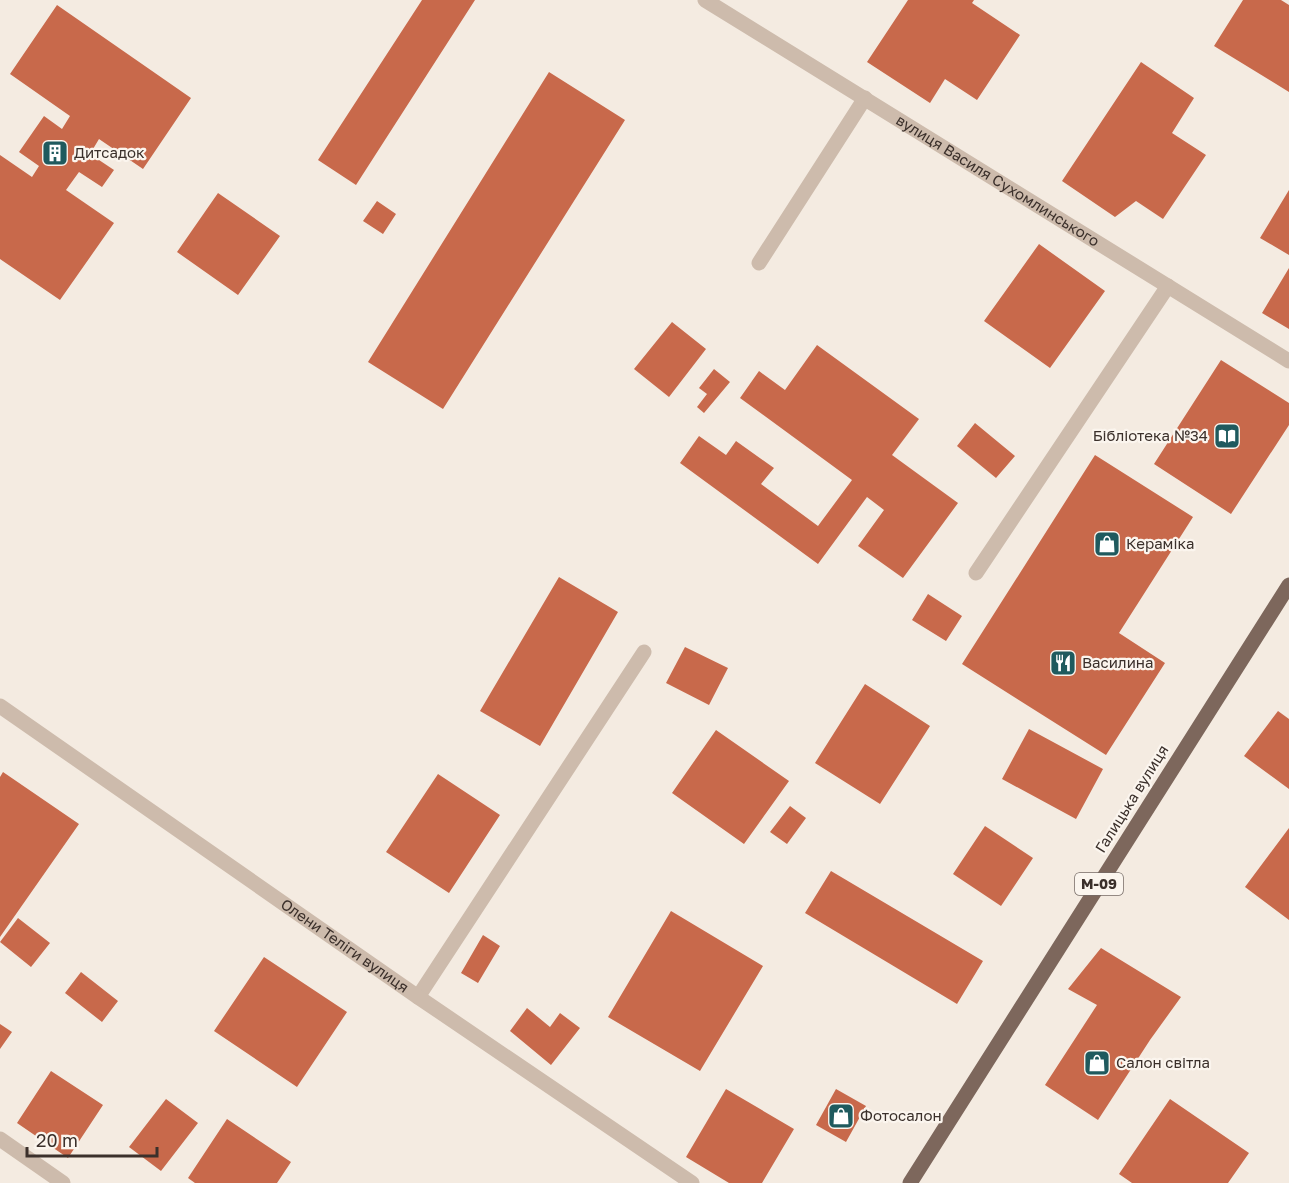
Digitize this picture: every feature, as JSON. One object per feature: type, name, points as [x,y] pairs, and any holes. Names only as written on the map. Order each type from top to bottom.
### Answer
[{"type":"main road","name":"Галицька вулиця","points":[[910,1183],[1289,585]]},
{"type":"street","name":"вулиця Василя Сухомлинського","points":[[705,0],[1289,361]]},
{"type":"street","points":[[759,263],[864,98]]},
{"type":"street","points":[[976,573],[1168,286]]},
{"type":"street","points":[[418,997],[644,652]]},
{"type":"street","name":"Олени Теліги вулиця","points":[[0,706],[418,997],[692,1183]]},
{"type":"street","points":[[0,1139],[63,1183]]},
{"type":"building","points":[[422,0],[475,0],[356,185],[318,160]]},
{"type":"building","points":[[908,0],[974,0],[972,3],[1020,35],[977,100],[945,79],[930,103],[867,62]]},
{"type":"building","points":[[1243,0],[1281,0],[1289,5],[1289,92],[1214,46]]},
{"type":"building","name":"Дитсадок","points":[[57,5],[191,98],[143,169],[99,139],[90,154],[114,170],[102,187],[79,172],[66,190],[114,223],[60,300],[0,259],[0,155],[32,177],[39,166],[19,152],[44,116],[62,129],[70,116],[10,74]]},
{"type":"building","points":[[1141,62],[1194,98],[1172,133],[1206,155],[1163,219],[1136,201],[1115,217],[1062,181]]},
{"type":"building","points":[[549,72],[625,120],[443,409],[368,362]]},
{"type":"building","points":[[1289,190],[1289,255],[1260,238]]},
{"type":"building","points":[[218,193],[280,236],[238,295],[177,252]]},
{"type":"building","points":[[377,201],[396,214],[383,234],[363,221]]},
{"type":"building","points":[[1039,244],[1105,291],[1050,368],[984,321]]},
{"type":"building","points":[[1289,268],[1289,329],[1262,313]]},
{"type":"building","points":[[672,322],[706,349],[669,397],[634,369]]},
{"type":"building","points":[[817,345],[919,419],[892,455],[958,503],[903,578],[858,546],[884,510],[867,497],[818,564],[680,463],[699,436],[726,455],[736,441],[774,468],[761,484],[818,526],[852,480],[740,398],[759,371],[785,390]]},
{"type":"building","name":"Бібліотека №34","points":[[1221,360],[1289,403],[1289,425],[1231,514],[1154,464]]},
{"type":"building","points":[[714,369],[730,382],[704,413],[697,407],[707,394],[699,388]]},
{"type":"building","points":[[975,423],[1015,456],[996,478],[957,446]]},
{"type":"building","points":[[1095,455],[1193,517],[1119,633],[1165,663],[1106,755],[962,664]]},
{"type":"building","points":[[559,577],[618,612],[540,746],[480,711]]},
{"type":"building","points":[[928,594],[962,616],[946,641],[912,620]]},
{"type":"building","points":[[685,647],[728,668],[709,705],[666,683]]},
{"type":"building","points":[[865,684],[930,726],[880,804],[815,763]]},
{"type":"building","points":[[1278,711],[1289,719],[1289,789],[1244,756]]},
{"type":"building","points":[[1029,729],[1103,769],[1076,819],[1002,779]]},
{"type":"building","points":[[716,730],[789,781],[744,844],[672,793]]},
{"type":"building","points":[[3,772],[79,824],[0,937],[0,777]]},
{"type":"building","points":[[438,774],[500,815],[449,893],[386,852]]},
{"type":"building","points":[[790,806],[806,818],[787,844],[770,832]]},
{"type":"building","points":[[985,826],[1033,858],[1001,906],[953,874]]},
{"type":"building","points":[[1289,828],[1289,920],[1245,887]]},
{"type":"building","points":[[831,871],[983,961],[957,1004],[805,913]]},
{"type":"building","points":[[671,911],[763,966],[700,1071],[608,1017]]},
{"type":"building","points":[[18,918],[50,943],[31,967],[0,942]]},
{"type":"building","points":[[483,935],[500,946],[478,983],[461,973]]},
{"type":"building","points":[[1101,948],[1181,997],[1098,1120],[1045,1085],[1097,1005],[1068,989]]},
{"type":"building","points":[[264,957],[347,1012],[297,1087],[214,1031]]},
{"type":"building","points":[[81,972],[118,1001],[102,1022],[65,993]]},
{"type":"building","points":[[527,1008],[550,1027],[560,1013],[580,1028],[551,1065],[510,1031]]},
{"type":"building","points":[[0,1024],[12,1032],[0,1049]]},
{"type":"building","points":[[51,1071],[103,1105],[68,1158],[17,1123]]},
{"type":"building","points":[[726,1089],[794,1129],[762,1183],[729,1183],[686,1157]]},
{"type":"building","name":"Фотосалон","points":[[836,1089],[866,1106],[846,1142],[816,1125]]},
{"type":"building","points":[[166,1099],[198,1123],[161,1171],[129,1147]]},
{"type":"building","points":[[1170,1099],[1249,1153],[1228,1183],[1132,1183],[1119,1174]]},
{"type":"building","points":[[227,1119],[291,1162],[277,1183],[195,1183],[188,1178]]},
{"type":"place","name":"Дитсадок","points":[[55,153]]},
{"type":"place","name":"Бібліотека №34","points":[[1227,436]]},
{"type":"place","name":"Кераміка","points":[[1107,544]]},
{"type":"place","name":"Василина","points":[[1063,663]]},
{"type":"place","name":"Салон світла","points":[[1097,1063]]},
{"type":"place","name":"Фотосалон","points":[[841,1116]]}]
